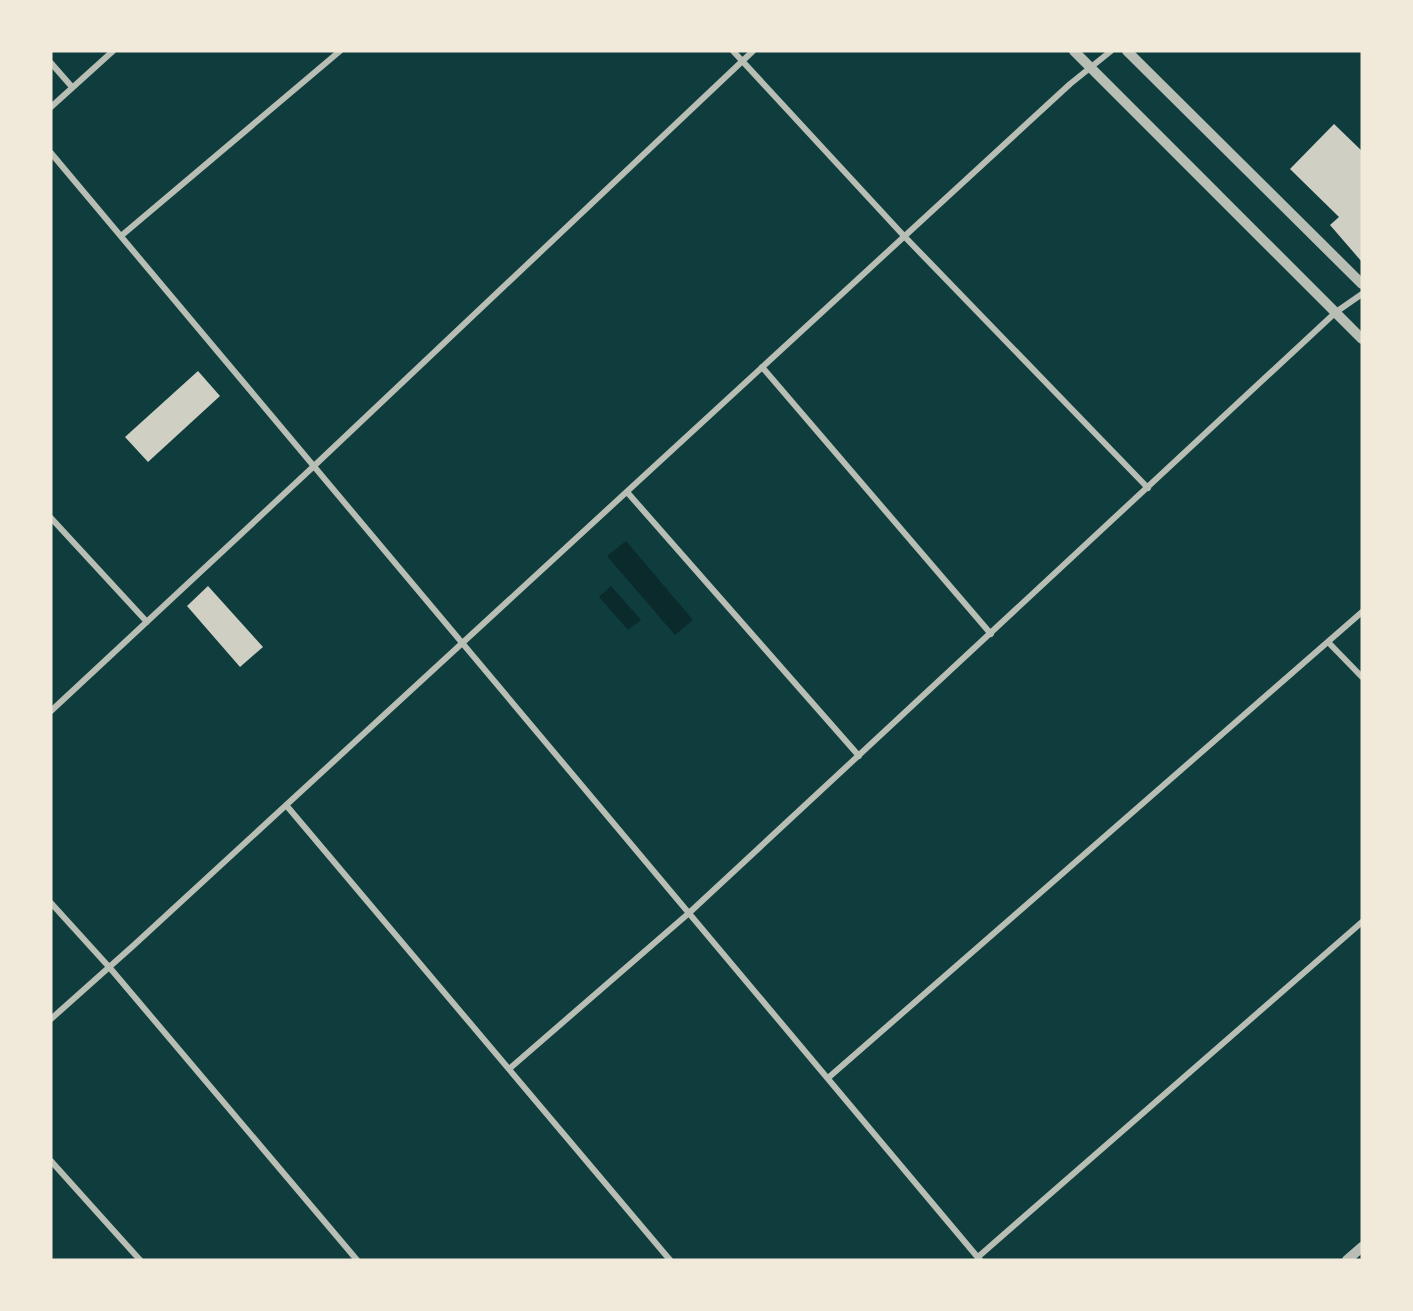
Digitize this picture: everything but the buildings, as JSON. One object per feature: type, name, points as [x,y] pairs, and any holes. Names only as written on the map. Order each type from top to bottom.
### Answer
[{"type":"street","points":[[51,106],[113,51]]},
{"type":"street","points":[[121,236],[340,51]]},
{"type":"street","points":[[733,51],[904,236],[1148,488]]},
{"type":"street","points":[[51,711],[753,51]]},
{"type":"street","points":[[1074,51],[1362,339]]},
{"type":"street","points":[[51,1019],[110,968],[1070,84],[1111,51]]},
{"type":"street","points":[[1126,51],[1362,284]]},
{"type":"street","points":[[51,63],[72,87]]},
{"type":"street","points":[[51,153],[979,1259],[1362,922]]},
{"type":"street","points":[[508,1069],[689,913],[1336,312],[1362,294]]},
{"type":"street","points":[[762,367],[991,634]]},
{"type":"street","points":[[627,492],[859,756]]},
{"type":"street","points":[[51,518],[147,622]]},
{"type":"street","points":[[828,1078],[1362,612]]},
{"type":"street","points":[[1328,642],[1362,677]]},
{"type":"street","points":[[286,806],[670,1260]]},
{"type":"street","points":[[51,903],[110,968],[357,1260]]},
{"type":"street","points":[[51,1161],[140,1260]]},
{"type":"street","points":[[1347,1260],[1362,1247]]},
{"type":"water","points":[[626,541],[693,620],[675,635],[607,556]]},
{"type":"water","points":[[611,586],[641,620],[628,630],[599,597]]}]
